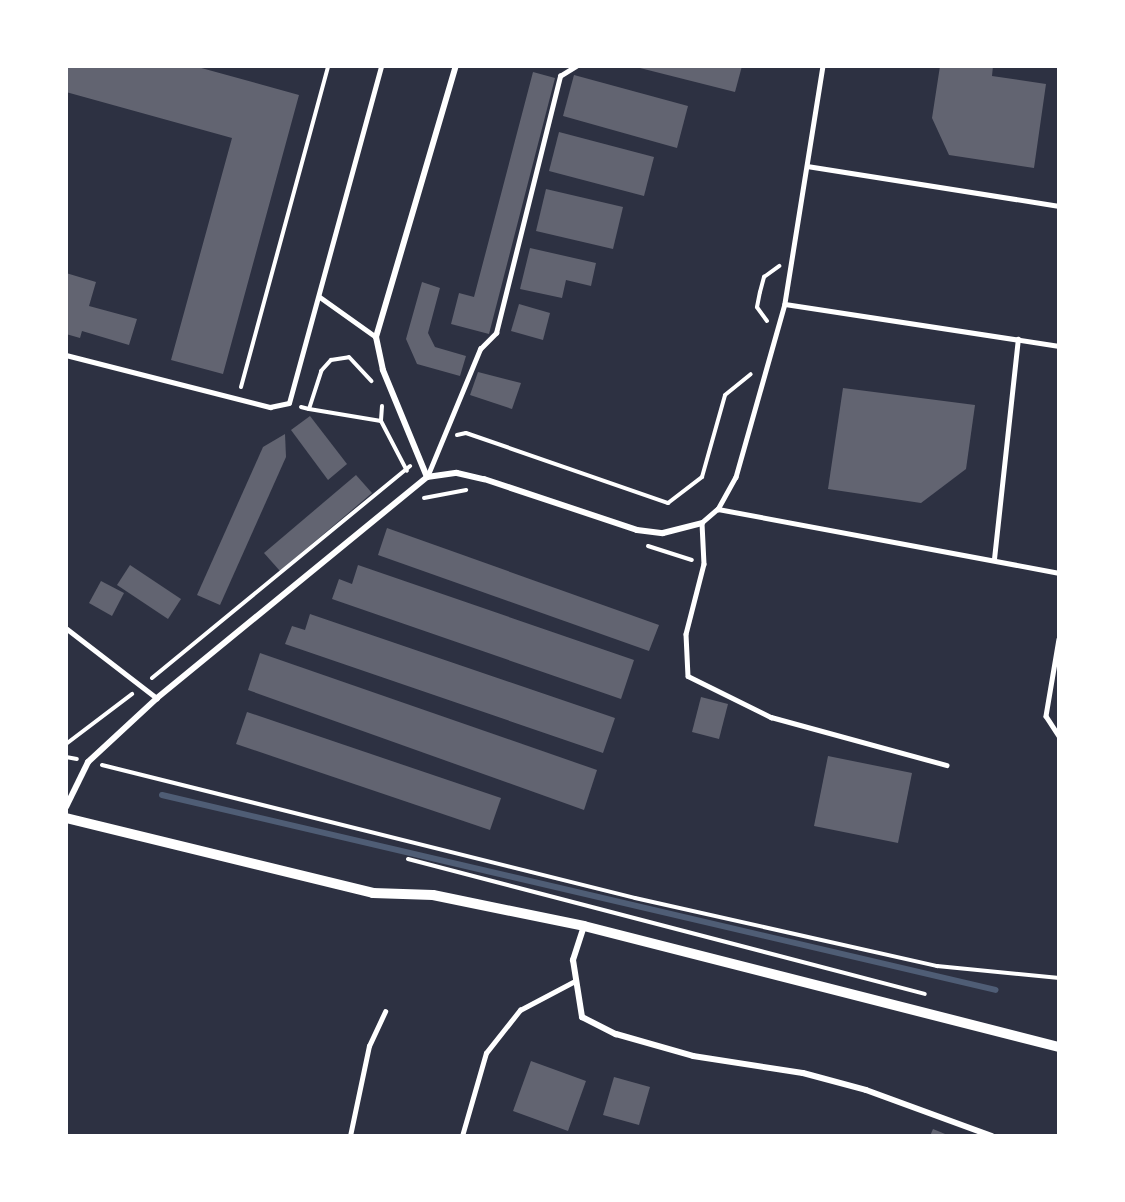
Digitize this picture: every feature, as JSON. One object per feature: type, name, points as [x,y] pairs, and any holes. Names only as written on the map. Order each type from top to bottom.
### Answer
[{"type":"street","points":[[427,477],[383,369],[375,337],[457,66]]},
{"type":"street","points":[[66,807],[88,762],[157,698],[427,477],[457,472],[637,530],[663,533],[702,523]]},
{"type":"street","points":[[66,818],[373,893],[433,895],[584,926],[1059,1047]]},
{"type":"street","points":[[584,926],[573,960],[573,982],[582,1017],[616,1034],[724,1063],[803,1072],[992,1136]]},
{"type":"lane","points":[[66,355],[270,407],[290,403],[381,66]]},
{"type":"lane","points":[[427,477],[480,349],[496,333],[560,76],[576,66]]},
{"type":"lane","points":[[823,66],[785,304],[736,477],[718,509],[702,523],[704,564],[686,634],[688,676],[771,717],[947,765]]},
{"type":"lane","points":[[807,166],[1059,206]]},
{"type":"lane","points":[[320,297],[375,337]]},
{"type":"lane","points":[[785,304],[1059,346]]},
{"type":"lane","points":[[994,559],[1018,339]]},
{"type":"lane","points":[[718,509],[1059,573]]},
{"type":"lane","points":[[66,628],[157,698]]},
{"type":"lane","points":[[1059,639],[1046,716],[1059,735]]},
{"type":"lane","points":[[462,1136],[486,1053],[520,1010],[573,982]]},
{"type":"lane","points":[[350,1136],[369,1046],[385,1012]]},
{"type":"path","points":[[241,387],[328,66]]},
{"type":"path","points":[[765,330],[768,320],[757,308],[762,285],[784,262]]},
{"type":"path","points":[[309,410],[321,371],[331,360],[349,357],[373,384]]},
{"type":"path","points":[[668,503],[702,477],[725,395],[753,373],[756,362]]},
{"type":"path","points":[[230,385],[250,391]]},
{"type":"path","points":[[382,401],[381,421],[407,471]]},
{"type":"path","points":[[290,403],[309,410],[381,421]]},
{"type":"path","points":[[386,487],[407,510],[445,490],[477,490]]},
{"type":"path","points":[[636,542],[704,564]]},
{"type":"path","points":[[66,757],[914,960],[1059,978]]},
{"type":"path","points":[[408,860],[936,997]]},
{"type":"building","points":[[66,66],[194,66],[299,95],[223,374],[171,360],[232,138],[66,92]]},
{"type":"building","points":[[632,66],[742,66],[735,92]]},
{"type":"building","points":[[940,66],[993,66],[992,76],[1046,84],[1034,168],[949,155],[932,118]]},
{"type":"building","points":[[533,72],[555,78],[489,334],[451,324],[459,293],[474,297]]},
{"type":"building","points":[[574,75],[688,106],[677,148],[563,116]]},
{"type":"building","points":[[559,132],[654,157],[644,196],[549,171]]},
{"type":"building","points":[[546,189],[623,207],[613,249],[536,231]]},
{"type":"building","points":[[530,248],[596,263],[591,286],[566,280],[562,298],[520,289]]},
{"type":"building","points":[[66,273],[96,282],[89,306],[137,319],[129,345],[82,331],[80,338],[66,334]]},
{"type":"building","points":[[422,282],[440,288],[428,333],[435,347],[466,356],[460,376],[417,364],[406,339]]},
{"type":"building","points":[[519,304],[550,313],[543,340],[511,331]]},
{"type":"building","points":[[478,372],[521,383],[512,409],[470,395]]},
{"type":"building","points":[[843,388],[975,405],[966,469],[921,503],[828,489]]},
{"type":"building","points":[[310,416],[347,464],[328,480],[291,430]]},
{"type":"building","points":[[285,434],[286,457],[220,605],[197,595],[263,447]]},
{"type":"building","points":[[356,475],[372,493],[280,571],[264,553]]},
{"type":"building","points":[[387,528],[659,625],[649,651],[378,555]]},
{"type":"building","points":[[130,565],[181,599],[168,619],[117,585]]},
{"type":"building","points":[[358,565],[634,660],[621,699],[332,599],[339,579],[352,584]]},
{"type":"building","points":[[101,581],[124,593],[112,616],[89,603]]},
{"type":"building","points":[[310,614],[615,718],[603,753],[285,644],[292,626],[305,630]]},
{"type":"building","points":[[260,653],[597,770],[584,810],[248,690]]},
{"type":"building","points":[[701,697],[728,704],[719,739],[692,732]]},
{"type":"building","points":[[247,712],[501,798],[490,830],[236,744]]},
{"type":"building","points":[[828,756],[912,773],[898,843],[814,826]]},
{"type":"building","points":[[531,1061],[586,1081],[568,1131],[513,1111]]},
{"type":"building","points":[[614,1077],[650,1087],[639,1125],[603,1115]]},
{"type":"building","points":[[933,1129],[950,1136],[930,1136]]},
{"type":"waterway","points":[[162,795],[996,990]]}]
